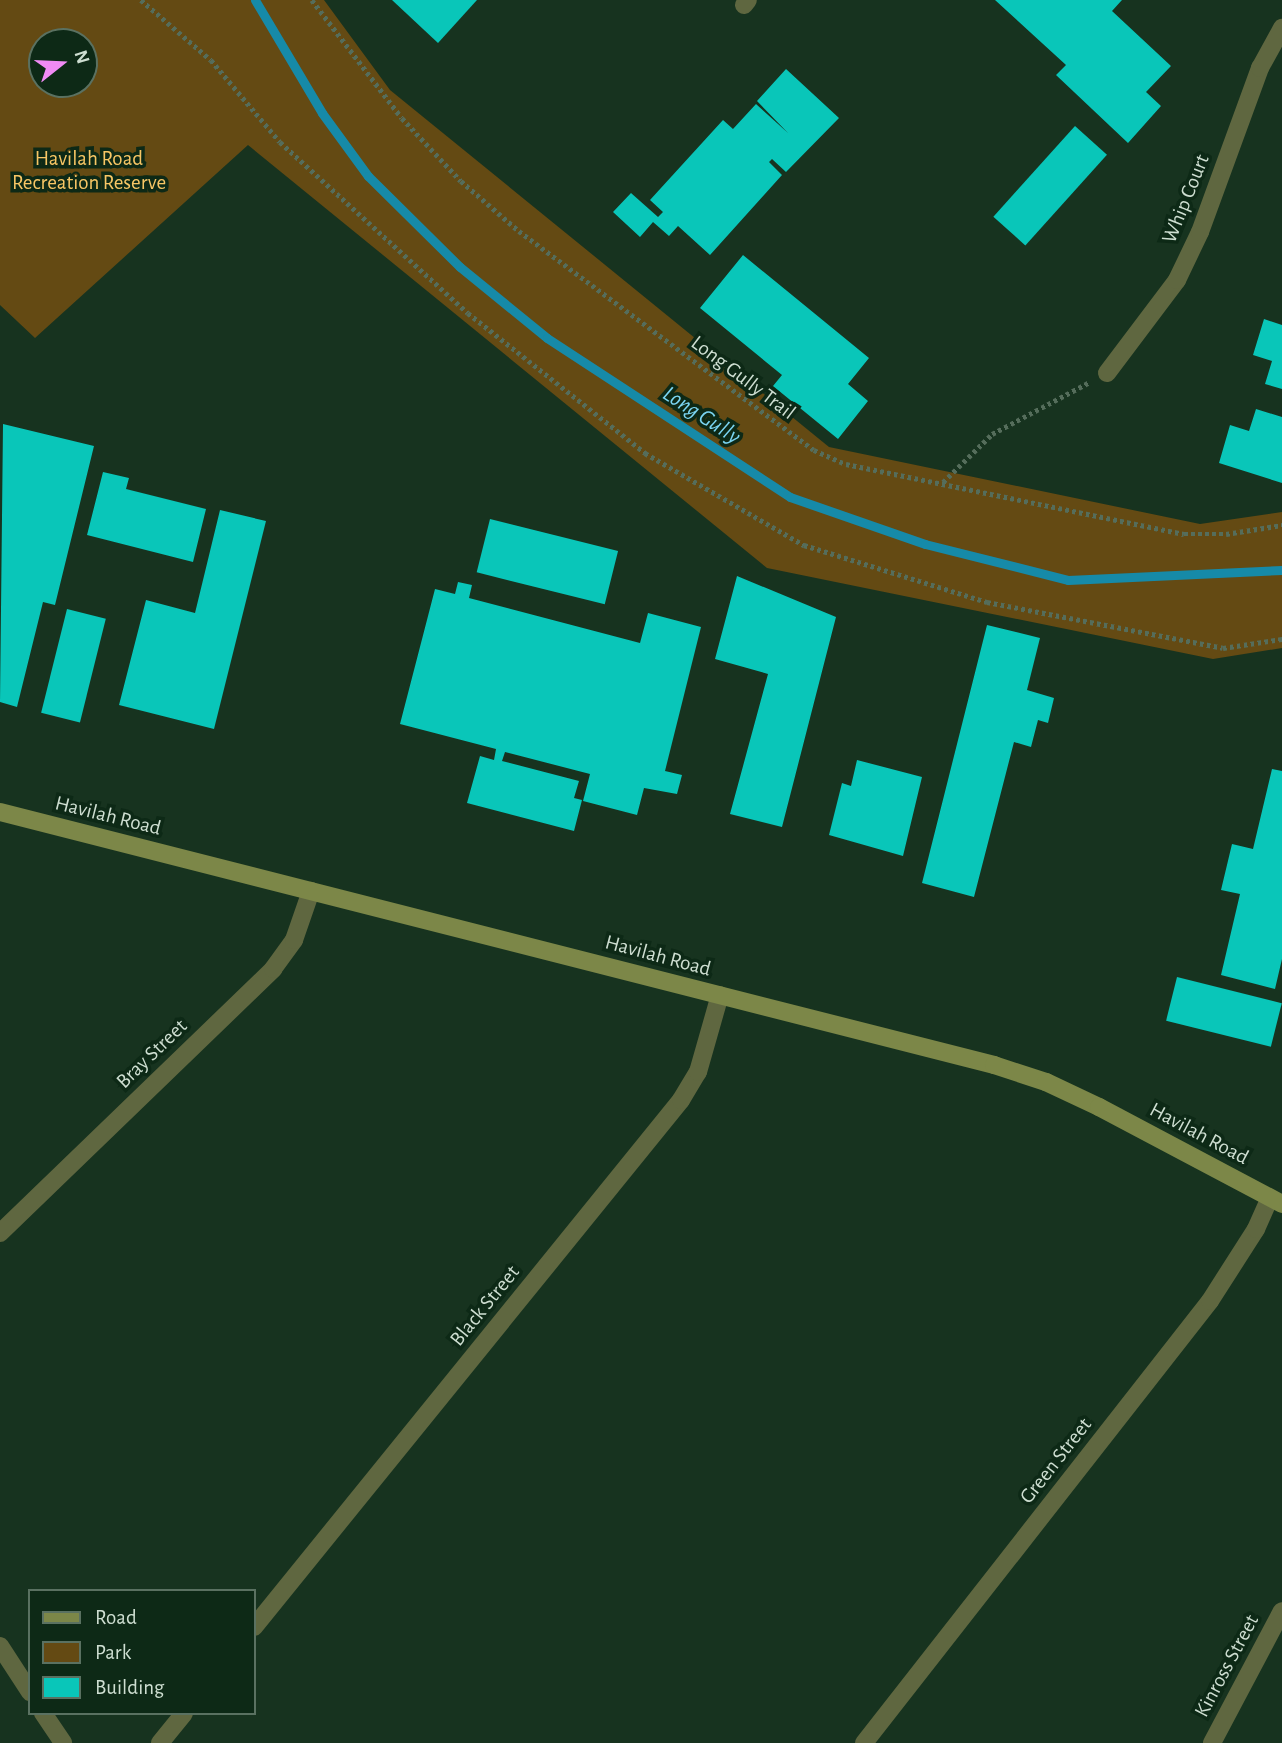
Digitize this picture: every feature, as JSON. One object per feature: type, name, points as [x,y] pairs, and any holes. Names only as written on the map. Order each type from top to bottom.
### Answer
[{"type":"street","name":"Whip Court","points":[[1107,373],[1177,280],[1200,232],[1260,68],[1282,28]]},
{"type":"street","name":"Havilah Road","points":[[0,812],[720,995],[1046,1082],[1276,1201]]},
{"type":"street","name":"Bray Street","points":[[0,1233],[273,969],[294,940],[311,891]]},
{"type":"street","name":"Black Street","points":[[256,1625],[681,1100],[698,1072],[720,995]]},
{"type":"street","name":"Green Street","points":[[864,1743],[1210,1301],[1276,1201]]},
{"type":"street","name":"Kinross Street","points":[[1212,1743],[1282,1611]]},
{"type":"street","points":[[0,1646],[28,1689]]},
{"type":"street","points":[[44,1715],[63,1743]]},
{"type":"street","points":[[160,1743],[182,1715]]},
{"type":"path","points":[[141,0],[211,60],[280,142],[468,313],[645,453],[804,545],[1000,605],[1223,648],[1282,639]]},
{"type":"path","name":"Long Gully Trail","points":[[312,0],[435,156],[519,231],[814,450],[846,464],[1184,534],[1226,534],[1282,525]]},
{"type":"path","points":[[943,482],[992,434],[1107,373]]},
{"type":"green space","name":"Havilah Road Recreation Reserve","points":[[0,0],[324,0],[390,90],[829,447],[1200,524],[1282,512],[1282,648],[1213,659],[767,568],[248,145],[35,338],[0,305]]},
{"type":"building","points":[[392,0],[477,0],[438,43]]},
{"type":"building","points":[[995,0],[1122,0],[1112,11],[1171,66],[1146,92],[1161,106],[1128,143],[1056,75],[1066,65]]},
{"type":"building","points":[[786,69],[839,118],[786,172],[772,159],[769,162],[782,175],[710,255],[678,226],[669,236],[653,222],[640,237],[613,212],[631,193],[658,217],[663,212],[650,200],[723,120],[733,129],[756,104],[788,133],[757,101]]},
{"type":"building","points":[[1075,126],[1107,155],[1025,245],[993,217]]},
{"type":"building","points":[[743,255],[869,358],[848,384],[868,401],[838,439],[773,386],[782,375],[700,308]]},
{"type":"building","points":[[1264,319],[1282,325],[1282,389],[1265,384],[1272,361],[1253,355]]},
{"type":"building","points":[[1256,409],[1282,417],[1282,483],[1219,463],[1230,425],[1249,431]]},
{"type":"building","points":[[3,424],[94,446],[55,605],[43,602],[17,707],[0,702]]},
{"type":"building","points":[[103,472],[129,478],[126,489],[206,509],[193,562],[87,535]]},
{"type":"building","points":[[220,510],[266,521],[214,729],[119,705],[146,600],[195,613]]},
{"type":"building","points":[[490,519],[618,551],[605,604],[477,572]]},
{"type":"building","points":[[737,576],[836,617],[782,827],[730,814],[768,674],[715,659]]},
{"type":"building","points":[[458,582],[472,585],[469,598],[640,643],[648,613],[701,627],[665,771],[682,775],[677,794],[644,788],[637,815],[583,801],[590,774],[505,752],[502,761],[579,781],[574,798],[582,800],[574,831],[467,803],[480,756],[494,760],[496,749],[400,724],[435,589],[455,594]]},
{"type":"building","points":[[67,609],[106,619],[80,722],[41,713]]},
{"type":"building","points":[[987,625],[1040,638],[1027,690],[1054,698],[1048,723],[1038,720],[1031,747],[1014,742],[974,897],[922,883]]},
{"type":"building","points":[[857,760],[922,777],[903,856],[829,835],[842,783],[851,786]]},
{"type":"building","points":[[1272,769],[1282,771],[1282,959],[1275,989],[1221,975],[1240,894],[1221,890],[1232,844],[1253,849]]},
{"type":"building","points":[[1177,977],[1282,1003],[1271,1047],[1166,1021]]},
{"type":"waterway","name":"Long Gully","points":[[255,0],[322,113],[368,176],[460,267],[547,338],[790,497],[925,544],[1068,580],[1282,570]]}]
